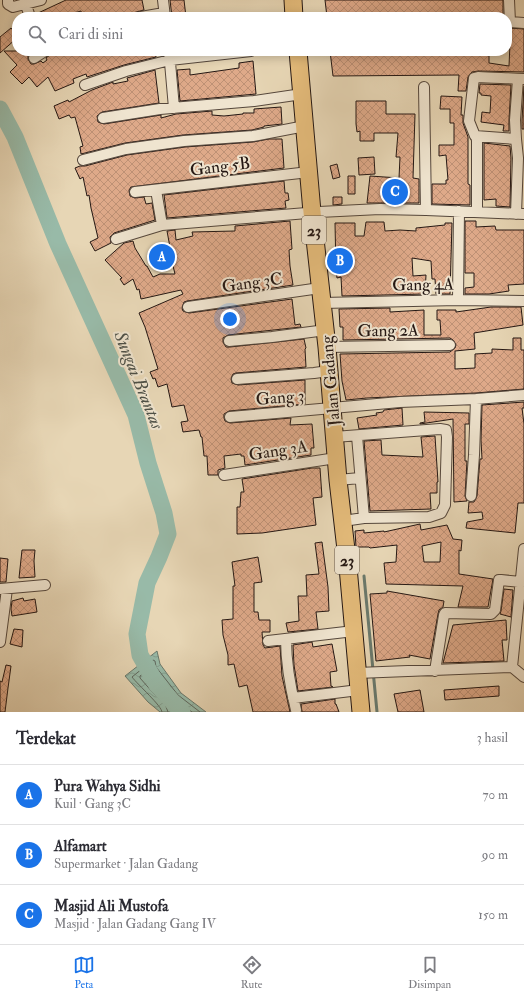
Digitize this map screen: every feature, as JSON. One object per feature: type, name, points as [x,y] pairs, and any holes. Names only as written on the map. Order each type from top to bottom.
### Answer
[{"type":"highway","points":[[292,0],[293,12]]},
{"type":"highway","name":"Jalan Gadang","points":[[298,56],[308,172],[326,330],[334,437],[354,631],[367,673],[359,690],[361,712]]},
{"type":"street","points":[[8,0],[8,4],[13,7],[26,5],[41,0]]},
{"type":"street","points":[[163,0],[165,12]]},
{"type":"street","points":[[510,0],[510,12]]},
{"type":"street","points":[[26,5],[28,12]]},
{"type":"street","points":[[512,21],[524,23]]},
{"type":"street","points":[[85,85],[166,56]]},
{"type":"street","points":[[169,56],[174,108]]},
{"type":"street","points":[[116,239],[162,224],[312,212],[380,209],[520,214],[515,120],[521,79],[474,78],[469,121],[474,135],[477,137],[477,212]]},
{"type":"street","points":[[424,88],[426,210]]},
{"type":"street","points":[[103,118],[138,112],[254,101],[302,94]]},
{"type":"street","points":[[83,160],[126,149],[184,141],[253,136],[305,126]]},
{"type":"street","points":[[477,137],[516,139]]},
{"type":"street","name":"Gang 5B","points":[[136,192],[308,172]]},
{"type":"street","points":[[156,190],[162,224]]},
{"type":"street","points":[[458,300],[459,212]]},
{"type":"street","name":"Gang 4A","points":[[321,296],[524,301]]},
{"type":"street","name":"Gang 3C","points":[[188,307],[321,296]]},
{"type":"street","points":[[229,341],[326,330]]},
{"type":"street","name":"Gang 2A","points":[[327,348],[450,345]]},
{"type":"street","points":[[237,379],[329,371]]},
{"type":"street","name":"Gang 3","points":[[230,417],[400,402],[476,399],[524,395]]},
{"type":"street","points":[[471,496],[476,399]]},
{"type":"street","points":[[334,437],[440,429],[446,430],[447,437],[445,504],[441,513],[429,517],[364,518],[343,521]]},
{"type":"street","points":[[357,436],[364,518]]},
{"type":"street","name":"Gang 3A","points":[[224,475],[336,458]]},
{"type":"street","points":[[338,480],[360,478]]},
{"type":"street","points":[[512,667],[524,549]]},
{"type":"street","points":[[435,671],[445,613],[491,614],[495,610],[499,580],[520,582]]},
{"type":"street","points":[[0,642],[4,589],[45,585]]},
{"type":"street","points":[[268,641],[354,631]]},
{"type":"street","points":[[286,640],[286,658],[289,681],[296,710]]},
{"type":"street","points":[[367,673],[512,667],[524,677]]},
{"type":"street","points":[[293,698],[359,690]]},
{"type":"water","points":[[157,651],[160,664],[181,693],[206,712],[160,712],[148,702],[125,676]]},
{"type":"building","points":[[66,0],[142,0],[144,10],[136,12],[40,12]]},
{"type":"building","points":[[170,0],[184,0],[185,12],[171,12]]},
{"type":"building","points":[[325,0],[503,0],[503,12],[326,12]]},
{"type":"building","points":[[11,28],[12,29],[12,42],[0,53],[0,37]]},
{"type":"building","points":[[512,28],[524,29],[524,72],[472,72],[468,77],[466,91],[458,91],[459,75],[333,76],[331,56],[489,56],[489,63],[509,66],[509,56],[512,56]]},
{"type":"building","points":[[4,51],[12,51],[12,56],[28,56],[31,64],[41,61],[43,63],[47,60],[46,58],[48,56],[156,57],[124,65],[87,77],[86,74],[73,79],[74,83],[55,91],[48,77],[37,87],[29,77],[22,84],[10,72],[17,65]]},
{"type":"building","points":[[253,61],[256,94],[180,101],[177,70],[190,69],[190,75],[239,68],[239,63]]},
{"type":"building","points":[[155,70],[159,103],[102,112],[97,116],[98,122],[104,124],[161,115],[161,118],[176,114],[212,111],[212,115],[224,116],[254,113],[254,109],[281,107],[282,124],[264,126],[252,130],[183,135],[125,143],[81,154],[80,147],[83,146],[75,117],[71,118],[69,115],[59,119],[54,106],[68,100],[69,102],[92,90],[113,82],[113,84],[128,81],[127,78]]},
{"type":"building","points":[[480,84],[511,85],[509,131],[503,131],[504,125],[481,122],[482,112],[490,113],[491,96],[481,95],[481,93],[479,93]]},
{"type":"building","points":[[524,86],[524,129],[522,129],[522,120]]},
{"type":"building","points":[[441,96],[462,97],[461,115],[463,115],[463,123],[468,137],[468,184],[470,185],[470,205],[432,204],[432,184],[446,184],[446,180],[448,180],[446,155],[439,156],[439,145],[454,145],[454,123],[450,123],[450,109],[440,109]]},
{"type":"building","points":[[356,101],[386,101],[386,114],[415,114],[413,178],[419,179],[419,203],[367,203],[370,176],[399,178],[400,157],[396,157],[398,133],[374,133],[374,141],[360,141],[360,131],[357,132],[356,124]]},
{"type":"building","points":[[269,139],[282,139],[284,168],[131,187],[129,190],[130,196],[135,198],[144,197],[146,204],[152,203],[155,220],[114,233],[110,237],[111,243],[95,251],[90,242],[98,238],[89,195],[87,196],[83,177],[80,179],[75,168],[127,155],[185,147],[253,142]]},
{"type":"building","points":[[484,143],[510,146],[510,207],[496,206],[496,199],[484,200]]},
{"type":"building","points":[[374,157],[375,174],[359,175],[358,158]]},
{"type":"building","points":[[337,164],[340,177],[333,179],[330,166]]},
{"type":"building","points":[[348,176],[355,176],[355,194],[348,194]]},
{"type":"building","points":[[284,181],[285,193],[288,193],[289,200],[285,201],[286,208],[167,218],[164,195]]},
{"type":"building","points":[[333,197],[342,197],[342,204],[333,205]]},
{"type":"building","points":[[290,221],[292,249],[289,250],[293,285],[187,301],[184,302],[182,308],[183,311],[189,313],[292,299],[295,325],[300,324],[301,327],[228,335],[223,338],[223,342],[226,347],[230,347],[304,339],[306,348],[306,367],[236,373],[233,374],[231,379],[232,383],[238,385],[305,380],[305,404],[229,411],[224,414],[224,418],[225,421],[230,423],[291,418],[290,425],[312,424],[314,448],[311,448],[311,455],[245,465],[244,456],[241,456],[241,454],[224,456],[225,468],[218,470],[218,475],[208,475],[207,456],[204,456],[202,437],[199,430],[183,432],[181,422],[188,421],[184,405],[172,407],[167,384],[158,387],[155,378],[153,379],[150,372],[158,369],[139,313],[183,294],[181,290],[141,299],[139,289],[137,290],[133,279],[124,285],[120,279],[122,278],[105,260],[124,243],[133,241],[135,248],[153,277],[160,274],[175,274],[167,231],[175,230],[176,240],[193,236],[192,232],[235,231],[235,226]]},
{"type":"building","points":[[465,221],[476,221],[476,227],[495,226],[496,230],[524,230],[524,284],[508,285],[509,291],[489,294],[465,294],[465,288],[474,287],[474,273],[465,273]]},
{"type":"building","points":[[366,222],[384,222],[385,231],[416,231],[416,228],[452,223],[450,294],[436,294],[435,279],[432,279],[431,261],[412,258],[413,276],[426,275],[425,294],[342,296],[341,277],[337,278],[336,270],[335,223],[355,223],[355,236],[364,236]]},
{"type":"building","points":[[491,307],[521,307],[523,325],[474,333],[475,349],[455,351],[455,369],[475,368],[475,354],[492,353],[492,349],[513,350],[513,338],[521,338],[521,350],[524,350],[524,389],[346,400],[342,381],[340,354],[450,352],[456,345],[450,338],[343,340],[343,327],[340,327],[339,309],[390,308],[390,312],[424,310],[424,335],[441,335],[440,320],[437,320],[437,310],[456,310],[456,312]]},
{"type":"building","points":[[524,402],[524,408],[522,408],[524,424],[524,503],[518,503],[515,533],[466,528],[467,522],[483,519],[482,512],[468,513],[469,502],[474,502],[477,496],[480,459],[482,459],[482,405]]},
{"type":"building","points":[[402,408],[403,425],[359,429],[357,418],[377,415],[376,413],[383,412],[384,410]]},
{"type":"building","points":[[424,412],[469,413],[469,424],[465,424],[465,461],[467,461],[465,496],[467,501],[454,502],[453,419],[420,424],[425,422]]},
{"type":"building","points":[[435,436],[438,482],[437,493],[430,493],[431,509],[370,511],[364,441],[381,440],[382,455],[423,457],[421,437]]},
{"type":"building","points":[[320,468],[322,497],[313,498],[316,525],[262,533],[237,534],[237,507],[240,507],[241,492],[244,492],[242,479]]},
{"type":"building","points":[[420,524],[421,530],[447,525],[453,539],[462,540],[461,551],[459,550],[459,574],[493,579],[488,607],[458,607],[463,586],[386,584],[384,563],[396,562],[397,545],[370,548],[356,547],[355,531],[364,530],[364,533],[384,532]],"holes":[[[441,542],[440,562],[424,562],[422,546]]]},
{"type":"building","points":[[322,542],[328,587],[329,611],[316,612],[318,629],[288,632],[286,623],[299,621],[298,596],[307,596],[306,575],[319,574],[315,543]]},
{"type":"building","points":[[22,550],[35,550],[35,577],[19,578]]},
{"type":"building","points":[[258,557],[262,582],[254,583],[254,612],[258,612],[259,620],[270,620],[270,632],[262,632],[263,645],[265,648],[280,646],[282,676],[290,712],[253,712],[247,685],[239,687],[234,664],[228,665],[228,655],[223,635],[222,620],[233,619],[233,586],[235,586],[232,562]]},
{"type":"building","points":[[0,558],[8,559],[6,582],[0,582]]},
{"type":"building","points":[[504,589],[513,590],[511,617],[500,614]]},
{"type":"building","points":[[387,591],[444,601],[443,607],[439,610],[438,614],[430,659],[409,655],[410,657],[376,661],[370,594],[387,593]]},
{"type":"building","points":[[23,598],[24,601],[35,599],[37,612],[12,616],[12,601]]},
{"type":"building","points":[[506,620],[507,640],[502,640],[504,661],[443,663],[453,625]]},
{"type":"building","points":[[14,629],[23,630],[22,647],[10,644]]},
{"type":"building","points":[[312,642],[313,647],[332,644],[337,671],[330,672],[331,686],[333,687],[298,691],[293,645]]},
{"type":"building","points":[[6,665],[11,666],[5,712],[0,712],[0,681],[2,682]]},
{"type":"building","points":[[499,686],[499,696],[445,700],[444,690]]},
{"type":"building","points":[[420,690],[424,712],[398,712],[394,694]]},
{"type":"building","points":[[335,699],[335,704],[339,712],[302,712],[301,704]]},
{"type":"waterway","name":"Sungai Brantas","points":[[0,109],[15,137],[58,244],[136,415],[148,463],[164,513],[168,534],[147,583],[137,634],[140,655],[157,685],[182,712]]},
{"type":"waterway","points":[[364,576],[377,712]]},
{"type":"place","name":"Masjid Ali Mustofa","points":[[395,192]]},
{"type":"place","name":"Pura Wahya Sidhi","points":[[162,257]]},
{"type":"place","name":"Alfamart","points":[[340,261]]}]
